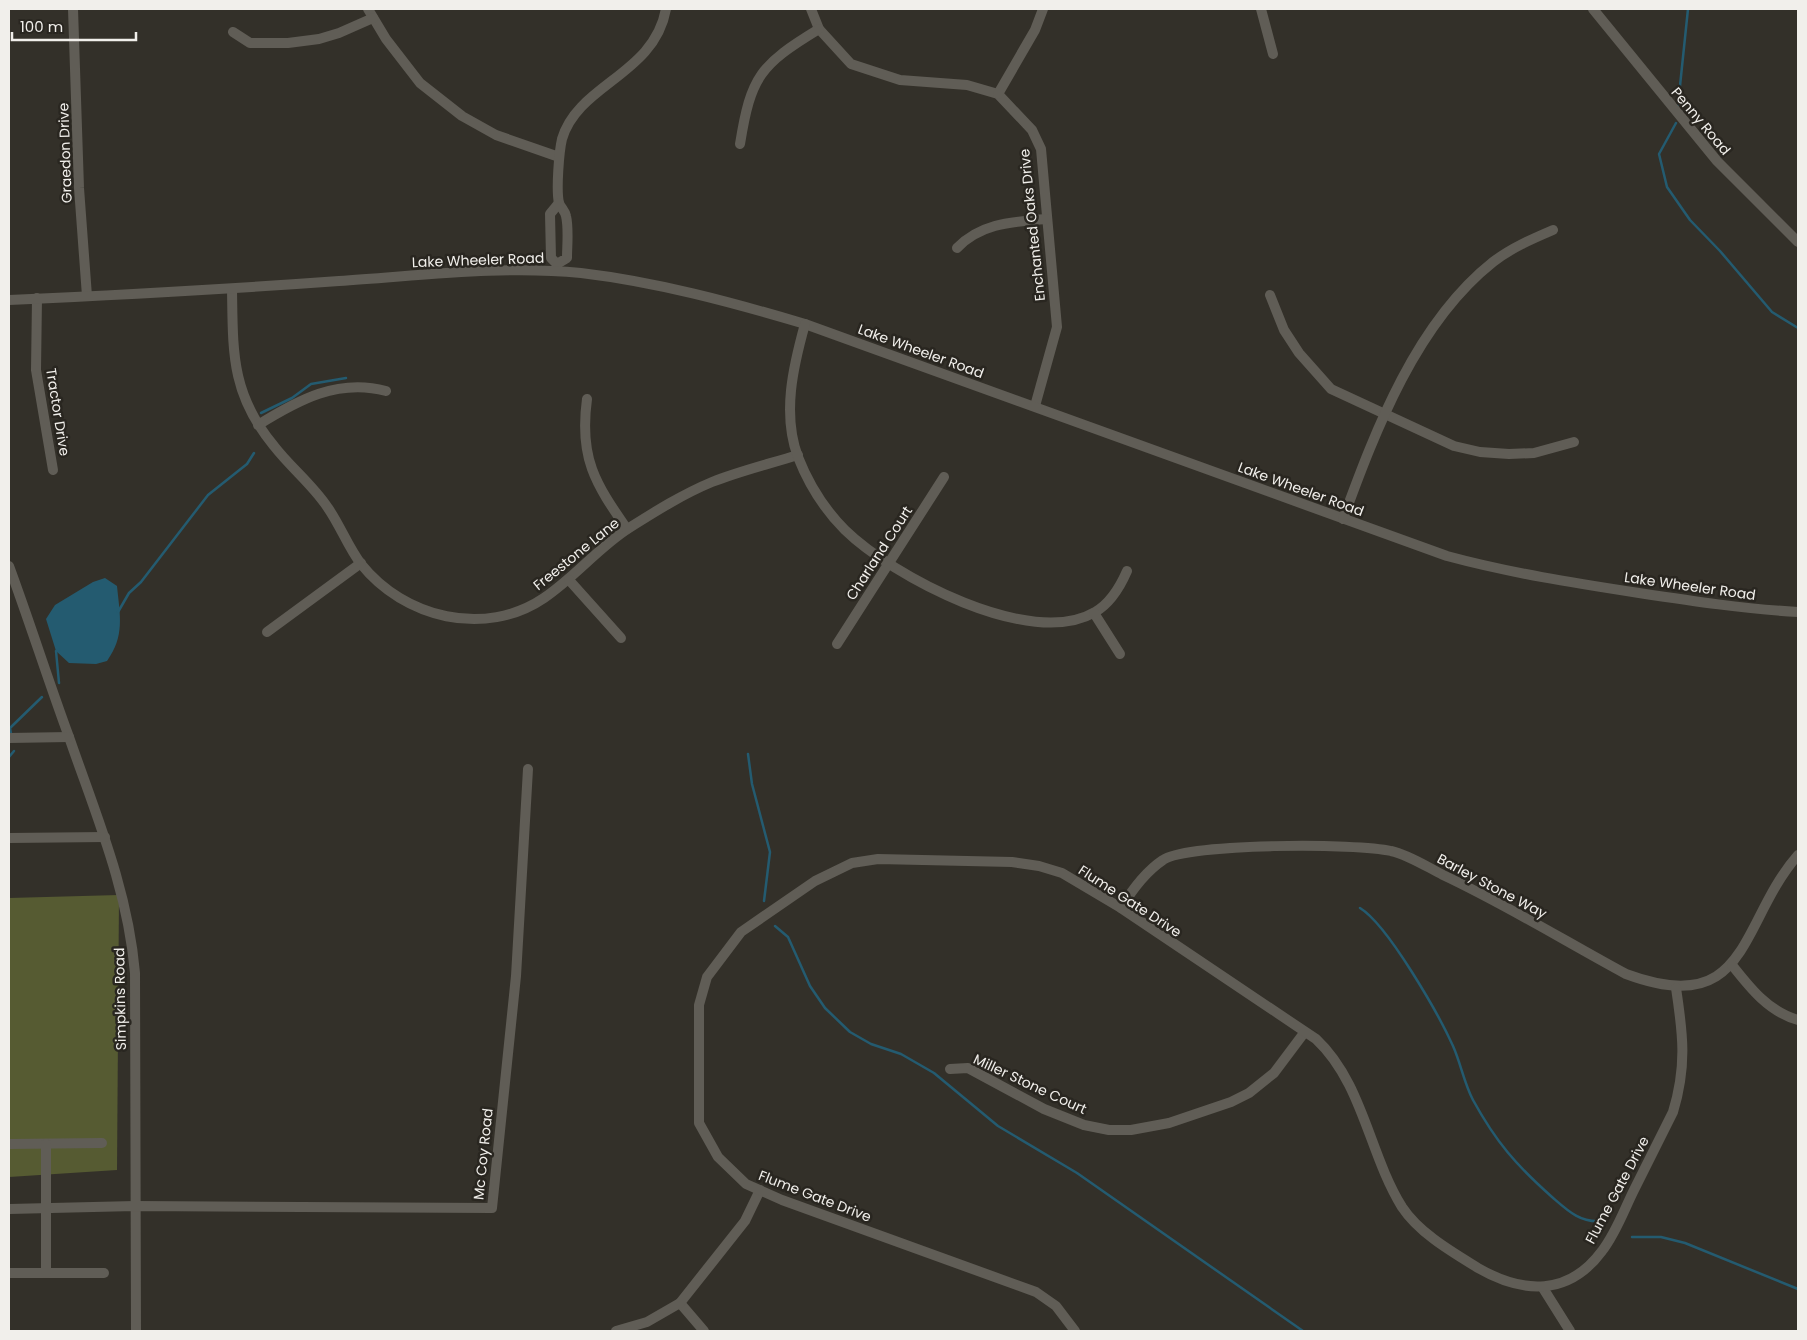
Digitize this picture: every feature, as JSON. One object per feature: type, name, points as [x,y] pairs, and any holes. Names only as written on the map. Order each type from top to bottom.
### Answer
[{"type":"street","name":"Graedon Drive","points":[[73,9],[79,188],[87,296]]},
{"type":"street","points":[[559,203],[550,214],[551,258],[557,268],[567,258],[566,215],[559,203],[559,157],[562,138],[569,123],[584,104],[630,68],[649,48],[660,34],[666,9]]},
{"type":"street","points":[[811,9],[819,30],[851,64],[875,74],[900,80],[967,85],[998,94],[1035,30],[1043,9]]},
{"type":"street","points":[[1261,9],[1273,54]]},
{"type":"street","name":"Penny Road","points":[[1593,9],[1717,161],[1798,242]]},
{"type":"street","points":[[233,32],[250,43],[296,42],[319,39],[339,33],[371,13],[386,39],[420,83],[462,116],[496,135],[559,157]]},
{"type":"street","points":[[740,144],[745,110],[755,82],[776,58],[819,30]]},
{"type":"street","name":"Enchanted Oaks Drive","points":[[998,94],[1032,130],[1040,150],[1057,327],[1035,406]]},
{"type":"street","points":[[957,248],[968,237],[998,224],[1046,219]]},
{"type":"street","points":[[1343,518],[1384,413],[1432,331],[1454,301],[1494,261],[1523,242],[1553,230]]},
{"type":"street","name":"Lake Wheeler Road","points":[[9,300],[232,289],[557,268],[654,284],[732,302],[805,324],[1416,545],[1480,564],[1577,583],[1684,600],[1798,612]]},
{"type":"street","name":"Freestone Lane","points":[[232,289],[238,380],[247,406],[258,425],[328,507],[361,563],[389,591],[403,601],[431,613],[468,619],[488,619],[526,609],[569,580],[627,529],[711,483],[798,455]]},
{"type":"street","points":[[1270,295],[1284,330],[1299,353],[1331,389],[1454,446],[1480,452],[1509,454],[1534,452],[1574,442]]},
{"type":"street","name":"Tractor Drive","points":[[37,298],[36,370],[53,470]]},
{"type":"street","points":[[805,324],[792,368],[790,393],[791,421],[798,455],[809,482],[834,518],[847,532],[888,564],[970,604],[1024,622],[1061,623],[1094,613],[1106,604],[1120,587],[1127,571]]},
{"type":"street","points":[[258,425],[297,401],[325,390],[371,387],[386,392]]},
{"type":"street","points":[[587,399],[584,436],[592,472],[606,499],[627,529]]},
{"type":"street","name":"Charland Court","points":[[837,644],[944,478]]},
{"type":"street","points":[[267,632],[361,563]]},
{"type":"street","name":"Simpkins Road","points":[[9,566],[105,837],[127,912],[135,965],[136,1331]]},
{"type":"street","points":[[569,580],[621,638]]},
{"type":"street","points":[[1094,613],[1120,654]]},
{"type":"street","points":[[9,738],[69,737]]},
{"type":"street","name":"Mc Coy Road","points":[[135,1206],[492,1208],[516,976],[528,769]]},
{"type":"street","points":[[9,838],[105,837]]},
{"type":"street","name":"Barley Stone Way","points":[[1121,908],[1134,886],[1163,859],[1186,851],[1216,848],[1334,846],[1392,851],[1474,889],[1626,974],[1651,984],[1676,988],[1706,980],[1732,965],[1750,938],[1784,872],[1798,855]]},
{"type":"street","name":"Flume Gate Drive","points":[[1075,1331],[1056,1306],[1036,1292],[782,1200],[746,1184],[718,1157],[699,1123],[699,1006],[707,977],[741,932],[815,881],[852,863],[878,859],[1012,862],[1039,866],[1062,873],[1121,908],[1304,1032],[1327,1050],[1340,1068],[1390,1184],[1402,1207],[1414,1222],[1448,1248],[1493,1276],[1509,1284],[1543,1288],[1574,1275],[1588,1266],[1602,1251],[1673,1112],[1683,1074],[1682,1030],[1676,988]]},
{"type":"street","points":[[1732,965],[1749,986],[1774,1008],[1788,1017],[1798,1020]]},
{"type":"street","name":"Miller Stone Court","points":[[950,1069],[968,1068],[1044,1109],[1084,1125],[1108,1130],[1131,1130],[1169,1123],[1250,1093],[1274,1073],[1304,1032]]},
{"type":"street","points":[[9,1144],[102,1143]]},
{"type":"street","points":[[46,1144],[46,1272]]},
{"type":"street","points":[[616,1331],[647,1322],[680,1303],[745,1221],[760,1190]]},
{"type":"street","points":[[9,1209],[135,1206]]},
{"type":"street","points":[[9,1273],[104,1273]]},
{"type":"street","points":[[1543,1288],[1570,1331]]},
{"type":"street","points":[[680,1303],[704,1331]]},
{"type":"green space","points":[[119,895],[117,1170],[9,1177],[9,898]]},
{"type":"water","points":[[105,578],[117,586],[120,625],[117,643],[107,661],[96,664],[69,663],[56,651],[46,619],[55,605],[93,582]]},
{"type":"waterway","points":[[1678,105],[1688,9]]},
{"type":"waterway","points":[[1676,123],[1659,154],[1667,187],[1690,220],[1720,251],[1772,312],[1798,328]]},
{"type":"waterway","points":[[261,413],[292,398],[311,384],[346,378]]},
{"type":"waterway","points":[[118,612],[129,593],[141,582],[208,495],[247,464],[254,453]]},
{"type":"waterway","points":[[59,650],[56,651],[59,683]]},
{"type":"waterway","points":[[11,734],[10,728],[42,697]]},
{"type":"waterway","points":[[9,757],[14,751]]},
{"type":"waterway","points":[[748,754],[752,784],[770,852],[764,901]]},
{"type":"waterway","points":[[1360,908],[1384,932],[1425,993],[1453,1046],[1473,1100],[1499,1141],[1528,1174],[1563,1207],[1580,1218],[1601,1221]]},
{"type":"waterway","points":[[775,926],[788,937],[810,986],[825,1008],[850,1032],[871,1044],[901,1054],[934,1073],[998,1126],[1077,1173],[1303,1331]]},
{"type":"waterway","points":[[1632,1237],[1661,1237],[1685,1243],[1798,1289]]}]
